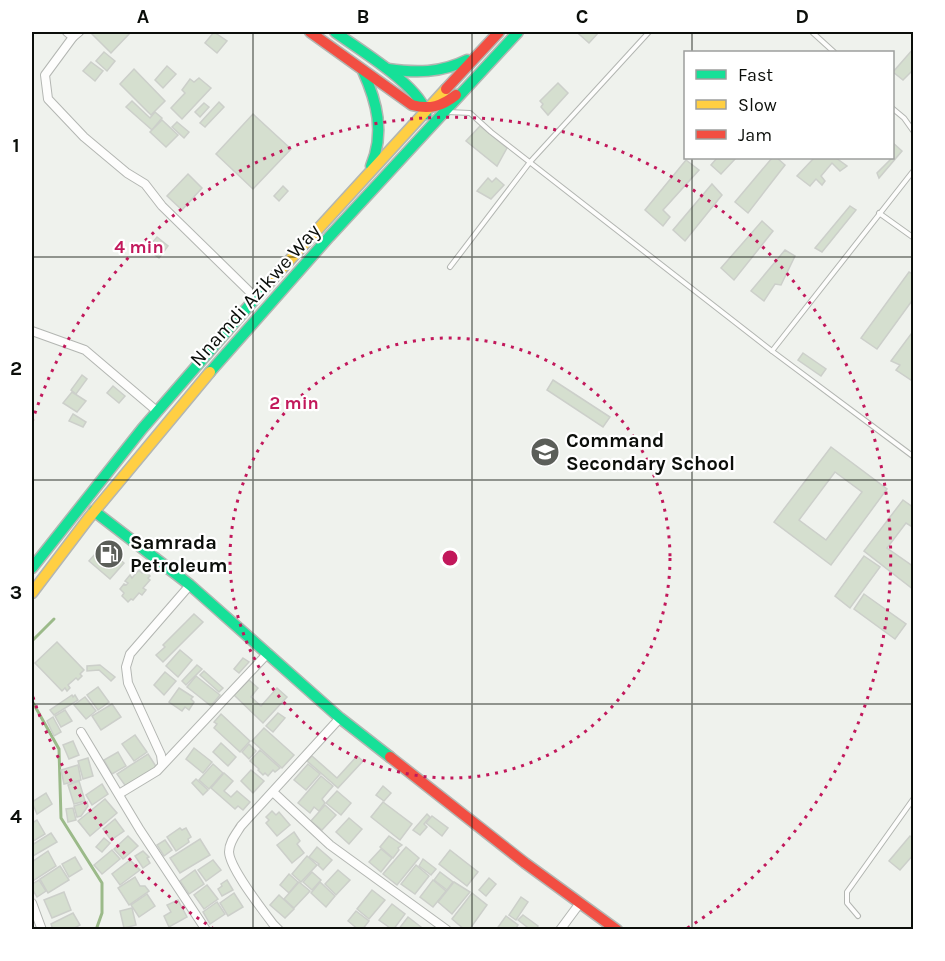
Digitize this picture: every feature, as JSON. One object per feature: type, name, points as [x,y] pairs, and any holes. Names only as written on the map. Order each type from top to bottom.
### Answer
[{"type":"main road","points":[[310,32],[398,97],[426,110],[449,101],[468,85]]},
{"type":"main road","points":[[335,32],[388,69],[418,95],[426,110],[424,128],[418,141]]},
{"type":"main road","name":"Nnamdi Azikwe Way","points":[[32,568],[158,412],[255,297],[499,32]]},
{"type":"main road","name":"Nnamdi Azikwe Way","points":[[32,593],[94,511],[235,342],[518,32]]},
{"type":"main road","points":[[388,69],[415,74],[434,73],[465,61],[487,44]]},
{"type":"main road","points":[[358,185],[374,160],[380,132],[371,87],[363,70]]},
{"type":"main road","points":[[94,511],[190,585],[340,718],[525,863],[617,930]]},
{"type":"street","points":[[73,33],[45,75],[48,99],[84,137],[127,173],[145,184],[162,206],[255,297]]},
{"type":"street","points":[[32,331],[85,350],[158,412]]},
{"type":"street","points":[[162,763],[161,755],[128,683],[126,667],[130,654],[190,585]]},
{"type":"street","points":[[119,794],[157,771],[162,763],[268,653]]},
{"type":"street","points":[[279,930],[232,864],[229,850],[233,838],[242,826],[340,718]]},
{"type":"street","points":[[81,732],[140,830],[206,930]]},
{"type":"street","points":[[273,792],[330,845],[447,930]]},
{"type":"street","points":[[32,903],[42,930]]},
{"type":"street","points":[[560,930],[580,903]]},
{"type":"lane","points":[[450,267],[530,162],[649,32]]},
{"type":"lane","points":[[812,32],[833,51]]},
{"type":"lane","points":[[894,110],[904,118],[914,132]]},
{"type":"lane","points":[[444,112],[470,113],[772,351],[914,457]]},
{"type":"lane","points":[[772,351],[914,170]]},
{"type":"lane","points":[[879,213],[914,238]]},
{"type":"lane","points":[[858,916],[848,903],[847,892],[914,798]]},
{"type":"building","points":[[94,32],[131,32],[111,53],[92,34]]},
{"type":"building","points":[[214,32],[227,41],[217,53],[205,43]]},
{"type":"building","points":[[599,32],[589,43],[579,34]]},
{"type":"building","points":[[914,48],[914,69],[903,80],[894,71]]},
{"type":"building","points":[[104,52],[115,61],[107,71],[96,61]]},
{"type":"building","points":[[91,62],[103,71],[95,81],[83,71]]},
{"type":"building","points":[[167,66],[176,74],[163,88],[155,80]]},
{"type":"building","points":[[134,69],[165,101],[151,115],[120,84]]},
{"type":"building","points":[[199,78],[211,88],[182,119],[171,108],[185,93],[182,90],[190,79],[194,82]]},
{"type":"building","points":[[558,83],[568,93],[548,115],[541,107],[543,104],[540,101]]},
{"type":"building","points":[[132,101],[150,118],[155,112],[162,118],[152,130],[126,107]]},
{"type":"building","points":[[219,102],[224,107],[205,127],[200,123]]},
{"type":"building","points":[[204,103],[209,107],[200,117],[195,112]]},
{"type":"building","points":[[253,114],[291,149],[253,189],[216,154]]},
{"type":"building","points":[[162,120],[178,135],[166,147],[150,132]]},
{"type":"building","points":[[177,122],[189,132],[184,138],[172,127]]},
{"type":"building","points":[[480,126],[507,148],[497,166],[466,141]]},
{"type":"building","points":[[894,144],[902,151],[879,178],[877,173],[891,159],[894,159]]},
{"type":"building","points":[[716,159],[735,159],[721,174],[711,165]]},
{"type":"building","points":[[771,159],[778,159],[785,165],[748,213],[735,202]]},
{"type":"building","points":[[813,159],[837,159],[847,166],[840,171],[832,163],[821,176],[825,181],[822,185],[816,179],[810,186],[797,176]]},
{"type":"building","points":[[686,160],[699,170],[663,210],[670,217],[663,226],[645,210]]},
{"type":"building","points":[[188,174],[202,188],[182,210],[167,196]]},
{"type":"building","points":[[488,178],[492,182],[496,178],[504,185],[491,199],[477,191]]},
{"type":"building","points":[[712,184],[722,195],[685,241],[673,230]]},
{"type":"building","points":[[283,186],[288,191],[279,201],[274,196]]},
{"type":"building","points":[[850,206],[856,210],[822,252],[815,248]]},
{"type":"building","points":[[762,221],[773,231],[734,280],[721,268]]},
{"type":"building","points":[[157,237],[168,246],[159,258],[147,249]]},
{"type":"building","points":[[785,250],[795,256],[781,285],[775,284],[764,301],[751,291]]},
{"type":"building","points":[[909,272],[914,275],[914,298],[877,349],[861,338]]},
{"type":"building","points":[[914,330],[914,382],[896,370],[900,365],[891,361]]},
{"type":"building","points":[[803,353],[826,369],[821,376],[798,360]]},
{"type":"building","points":[[82,375],[87,379],[76,394],[71,390]]},
{"type":"building","points":[[553,380],[610,417],[603,427],[547,390]]},
{"type":"building","points":[[113,386],[125,396],[119,403],[107,393]]},
{"type":"building","points":[[72,392],[86,401],[77,412],[63,403]]},
{"type":"building","points":[[73,414],[86,422],[83,427],[69,421]]},
{"type":"building","points":[[831,447],[887,489],[831,565],[774,522]],"holes":[[[835,472],[862,492],[826,540],[799,520]]]},
{"type":"building","points":[[903,500],[914,508],[914,528],[906,523],[887,548],[914,567],[914,590],[864,551]]},
{"type":"building","points":[[103,545],[124,563],[110,579],[89,561]]},
{"type":"building","points":[[864,556],[880,567],[850,608],[835,596]]},
{"type":"building","points":[[139,570],[142,573],[144,570],[150,576],[148,578],[150,580],[143,588],[146,590],[142,595],[139,593],[128,602],[122,596],[124,593],[120,589],[128,583],[125,581],[130,575],[132,578]]},
{"type":"building","points":[[864,594],[906,624],[895,639],[854,609]]},
{"type":"building","points":[[194,614],[203,622],[163,662],[156,655]]},
{"type":"building","points":[[57,642],[84,670],[78,680],[76,678],[68,685],[70,688],[67,691],[65,688],[62,691],[35,663]]},
{"type":"building","points":[[180,650],[192,660],[178,677],[166,666]]},
{"type":"building","points":[[243,658],[249,662],[239,673],[234,669]]},
{"type":"building","points":[[100,665],[115,677],[111,681],[99,670],[87,671],[87,666]]},
{"type":"building","points":[[197,665],[202,669],[186,685],[182,681]]},
{"type":"building","points":[[204,671],[223,688],[219,692],[200,675]]},
{"type":"building","points":[[165,672],[176,681],[164,695],[154,685]]},
{"type":"building","points":[[196,676],[220,695],[211,706],[187,687]]},
{"type":"building","points":[[249,680],[258,688],[251,697],[261,706],[277,688],[287,697],[263,723],[234,695]]},
{"type":"building","points":[[98,687],[109,702],[98,710],[87,695]]},
{"type":"building","points":[[179,688],[193,697],[191,699],[194,702],[189,710],[185,707],[182,711],[169,702]]},
{"type":"building","points":[[72,695],[73,697],[75,695],[78,700],[54,715],[50,710]]},
{"type":"building","points":[[85,697],[96,711],[86,719],[74,705]]},
{"type":"building","points":[[112,704],[121,717],[101,730],[92,716]]},
{"type":"building","points":[[65,710],[72,721],[61,727],[55,716]]},
{"type":"building","points":[[278,713],[285,718],[273,732],[266,726]]},
{"type":"building","points":[[221,714],[250,741],[240,752],[214,728],[217,724],[214,722]]},
{"type":"building","points":[[53,717],[61,732],[54,736],[47,721]]},
{"type":"building","points":[[264,728],[294,755],[282,768],[252,741]]},
{"type":"building","points":[[135,735],[147,752],[134,761],[122,744]]},
{"type":"building","points":[[73,741],[79,755],[69,759],[63,745]]},
{"type":"building","points":[[221,743],[236,757],[228,766],[213,752]]},
{"type":"building","points":[[249,744],[256,751],[249,759],[242,752]]},
{"type":"building","points":[[194,748],[212,762],[203,773],[186,759]]},
{"type":"building","points":[[260,750],[280,768],[275,772],[273,770],[268,776],[265,773],[263,775],[250,761]]},
{"type":"building","points":[[118,752],[126,766],[112,774],[104,760]]},
{"type":"building","points":[[148,754],[157,768],[127,788],[117,774]]},
{"type":"building","points":[[312,756],[337,778],[357,756],[363,761],[338,788],[307,761]]},
{"type":"building","points":[[88,758],[93,776],[83,779],[78,761]]},
{"type":"building","points":[[213,764],[223,773],[209,789],[199,780]]},
{"type":"building","points":[[308,764],[320,774],[306,790],[294,780]]},
{"type":"building","points":[[78,765],[81,780],[64,784],[61,770]]},
{"type":"building","points":[[251,770],[264,781],[253,793],[241,781]]},
{"type":"building","points":[[224,773],[233,781],[224,791],[231,797],[237,791],[250,802],[243,810],[238,806],[235,809],[211,788]]},
{"type":"building","points":[[321,776],[333,786],[322,799],[325,803],[319,811],[314,807],[310,813],[298,803]]},
{"type":"building","points":[[196,779],[208,790],[203,795],[192,783]]},
{"type":"building","points":[[79,781],[85,801],[74,804],[68,785]]},
{"type":"building","points":[[102,784],[108,794],[92,805],[86,795]]},
{"type":"building","points":[[383,786],[391,793],[384,801],[376,795]]},
{"type":"building","points":[[337,791],[351,803],[341,815],[326,803]]},
{"type":"building","points":[[46,793],[52,804],[37,814],[32,802]]},
{"type":"building","points":[[105,799],[117,813],[90,836],[78,821]]},
{"type":"building","points":[[87,802],[88,806],[81,816],[77,817],[74,806]]},
{"type":"building","points":[[383,802],[412,824],[400,840],[371,817]]},
{"type":"building","points":[[325,805],[336,815],[322,830],[311,821]]},
{"type":"building","points":[[73,808],[76,820],[68,822],[66,809]]},
{"type":"building","points":[[272,811],[276,815],[279,812],[290,825],[277,836],[266,823],[269,820],[266,817]]},
{"type":"building","points":[[427,814],[430,817],[424,824],[427,827],[420,835],[413,830]]},
{"type":"building","points":[[432,816],[448,828],[442,836],[426,823]]},
{"type":"building","points":[[349,818],[362,829],[349,844],[336,832]]},
{"type":"building","points":[[115,819],[124,831],[111,840],[103,829]]},
{"type":"building","points":[[37,820],[45,834],[32,842],[32,823]]},
{"type":"building","points":[[180,828],[182,830],[186,828],[191,837],[188,839],[189,842],[176,851],[167,837]]},
{"type":"building","points":[[294,832],[300,841],[297,844],[304,853],[292,863],[277,845]]},
{"type":"building","points":[[51,833],[57,842],[33,856],[32,845]]},
{"type":"building","points":[[128,836],[138,846],[123,859],[114,849]]},
{"type":"building","points":[[389,836],[402,845],[393,858],[380,847]]},
{"type":"building","points":[[910,836],[914,839],[914,854],[900,870],[889,861]]},
{"type":"building","points":[[104,838],[110,843],[102,852],[96,847]]},
{"type":"building","points":[[200,839],[210,855],[180,873],[170,858]]},
{"type":"building","points":[[165,840],[172,850],[164,856],[157,845]]},
{"type":"building","points":[[317,847],[332,860],[323,870],[309,857]]},
{"type":"building","points":[[406,847],[419,858],[397,885],[383,874]]},
{"type":"building","points":[[381,849],[392,858],[381,872],[369,862]]},
{"type":"building","points":[[112,850],[120,859],[102,874],[94,865]]},
{"type":"building","points":[[450,850],[478,872],[467,886],[439,864]]},
{"type":"building","points":[[48,851],[56,866],[33,881],[32,862]]},
{"type":"building","points":[[143,851],[149,857],[147,858],[150,863],[143,868],[135,856]]},
{"type":"building","points":[[307,856],[317,865],[301,882],[292,874]]},
{"type":"building","points":[[75,857],[82,869],[69,877],[62,864]]},
{"type":"building","points":[[423,859],[436,869],[431,875],[419,866]]},
{"type":"building","points":[[130,860],[140,870],[120,885],[112,874]]},
{"type":"building","points":[[213,860],[221,870],[206,881],[198,870]]},
{"type":"building","points":[[416,865],[429,876],[415,894],[401,884]]},
{"type":"building","points":[[60,866],[69,880],[48,893],[40,879]]},
{"type":"building","points":[[195,870],[204,884],[189,894],[180,881]]},
{"type":"building","points":[[338,870],[350,880],[336,895],[325,884]]},
{"type":"building","points":[[312,872],[321,880],[312,890],[303,882]]},
{"type":"building","points":[[440,872],[453,882],[447,890],[434,880]]},
{"type":"building","points":[[289,874],[298,882],[289,893],[280,885]]},
{"type":"building","points":[[135,877],[140,886],[145,886],[149,891],[129,905],[118,888]]},
{"type":"building","points":[[489,878],[496,884],[486,896],[479,890]]},
{"type":"building","points":[[39,880],[46,891],[37,897],[32,884]]},
{"type":"building","points":[[227,880],[233,890],[222,896],[218,889]]},
{"type":"building","points":[[433,880],[446,891],[433,907],[420,897]]},
{"type":"building","points":[[299,882],[310,891],[294,908],[284,899]]},
{"type":"building","points":[[320,882],[335,896],[326,907],[311,893]]},
{"type":"building","points":[[454,882],[470,892],[452,914],[438,902]]},
{"type":"building","points":[[207,885],[218,899],[204,909],[194,895]]},
{"type":"building","points":[[372,890],[385,900],[369,919],[357,909]]},
{"type":"building","points":[[64,892],[71,910],[52,918],[44,900]]},
{"type":"building","points":[[234,893],[243,907],[228,916],[220,903]]},
{"type":"building","points":[[472,893],[487,905],[469,930],[465,930],[452,919]]},
{"type":"building","points":[[147,894],[155,906],[139,917],[131,905]]},
{"type":"building","points":[[279,895],[294,909],[285,918],[270,905]]},
{"type":"building","points":[[521,897],[528,902],[516,920],[509,915]]},
{"type":"building","points":[[178,900],[187,917],[169,927],[164,916],[171,912],[167,905]]},
{"type":"building","points":[[217,902],[225,914],[210,924],[203,912]]},
{"type":"building","points":[[392,904],[405,914],[393,930],[379,920]]},
{"type":"building","points":[[132,908],[136,925],[124,928],[120,911]]},
{"type":"building","points":[[356,911],[369,921],[362,930],[348,921]]},
{"type":"building","points":[[73,913],[80,925],[71,930],[53,930],[51,924]]},
{"type":"building","points":[[523,915],[538,926],[536,930],[531,930],[518,920]]},
{"type":"building","points":[[506,916],[518,925],[515,930],[496,930]]},
{"type":"building","points":[[408,917],[421,927],[418,930],[398,930]]},
{"type":"waterway","points":[[32,641],[54,619]]},
{"type":"waterway","points":[[32,701],[59,749],[61,818],[102,883],[102,913],[96,930]]},
{"type":"traffic: fast","points":[[335,32],[402,81],[422,103],[426,114]]},
{"type":"traffic: fast","points":[[210,372],[329,237],[518,32]]},
{"type":"traffic: fast","points":[[388,69],[428,71],[467,60]]},
{"type":"traffic: fast","points":[[363,71],[378,118],[378,142],[371,166]]},
{"type":"traffic: fast","points":[[32,568],[142,429],[266,286]]},
{"type":"traffic: fast","points":[[94,511],[190,585],[340,718],[390,757]]},
{"type":"traffic: slow","points":[[266,286],[446,89]]},
{"type":"traffic: slow","points":[[32,593],[88,519],[210,372]]},
{"type":"traffic: jam","points":[[310,32],[412,105],[436,106],[456,95]]},
{"type":"traffic: jam","points":[[446,89],[499,32]]},
{"type":"traffic: jam","points":[[390,757],[525,863],[617,930]]},
{"type":"place","name":"Command Secondary School","points":[[545,452]]},
{"type":"place","name":"Samrada Petroleum","points":[[109,554]]}]
